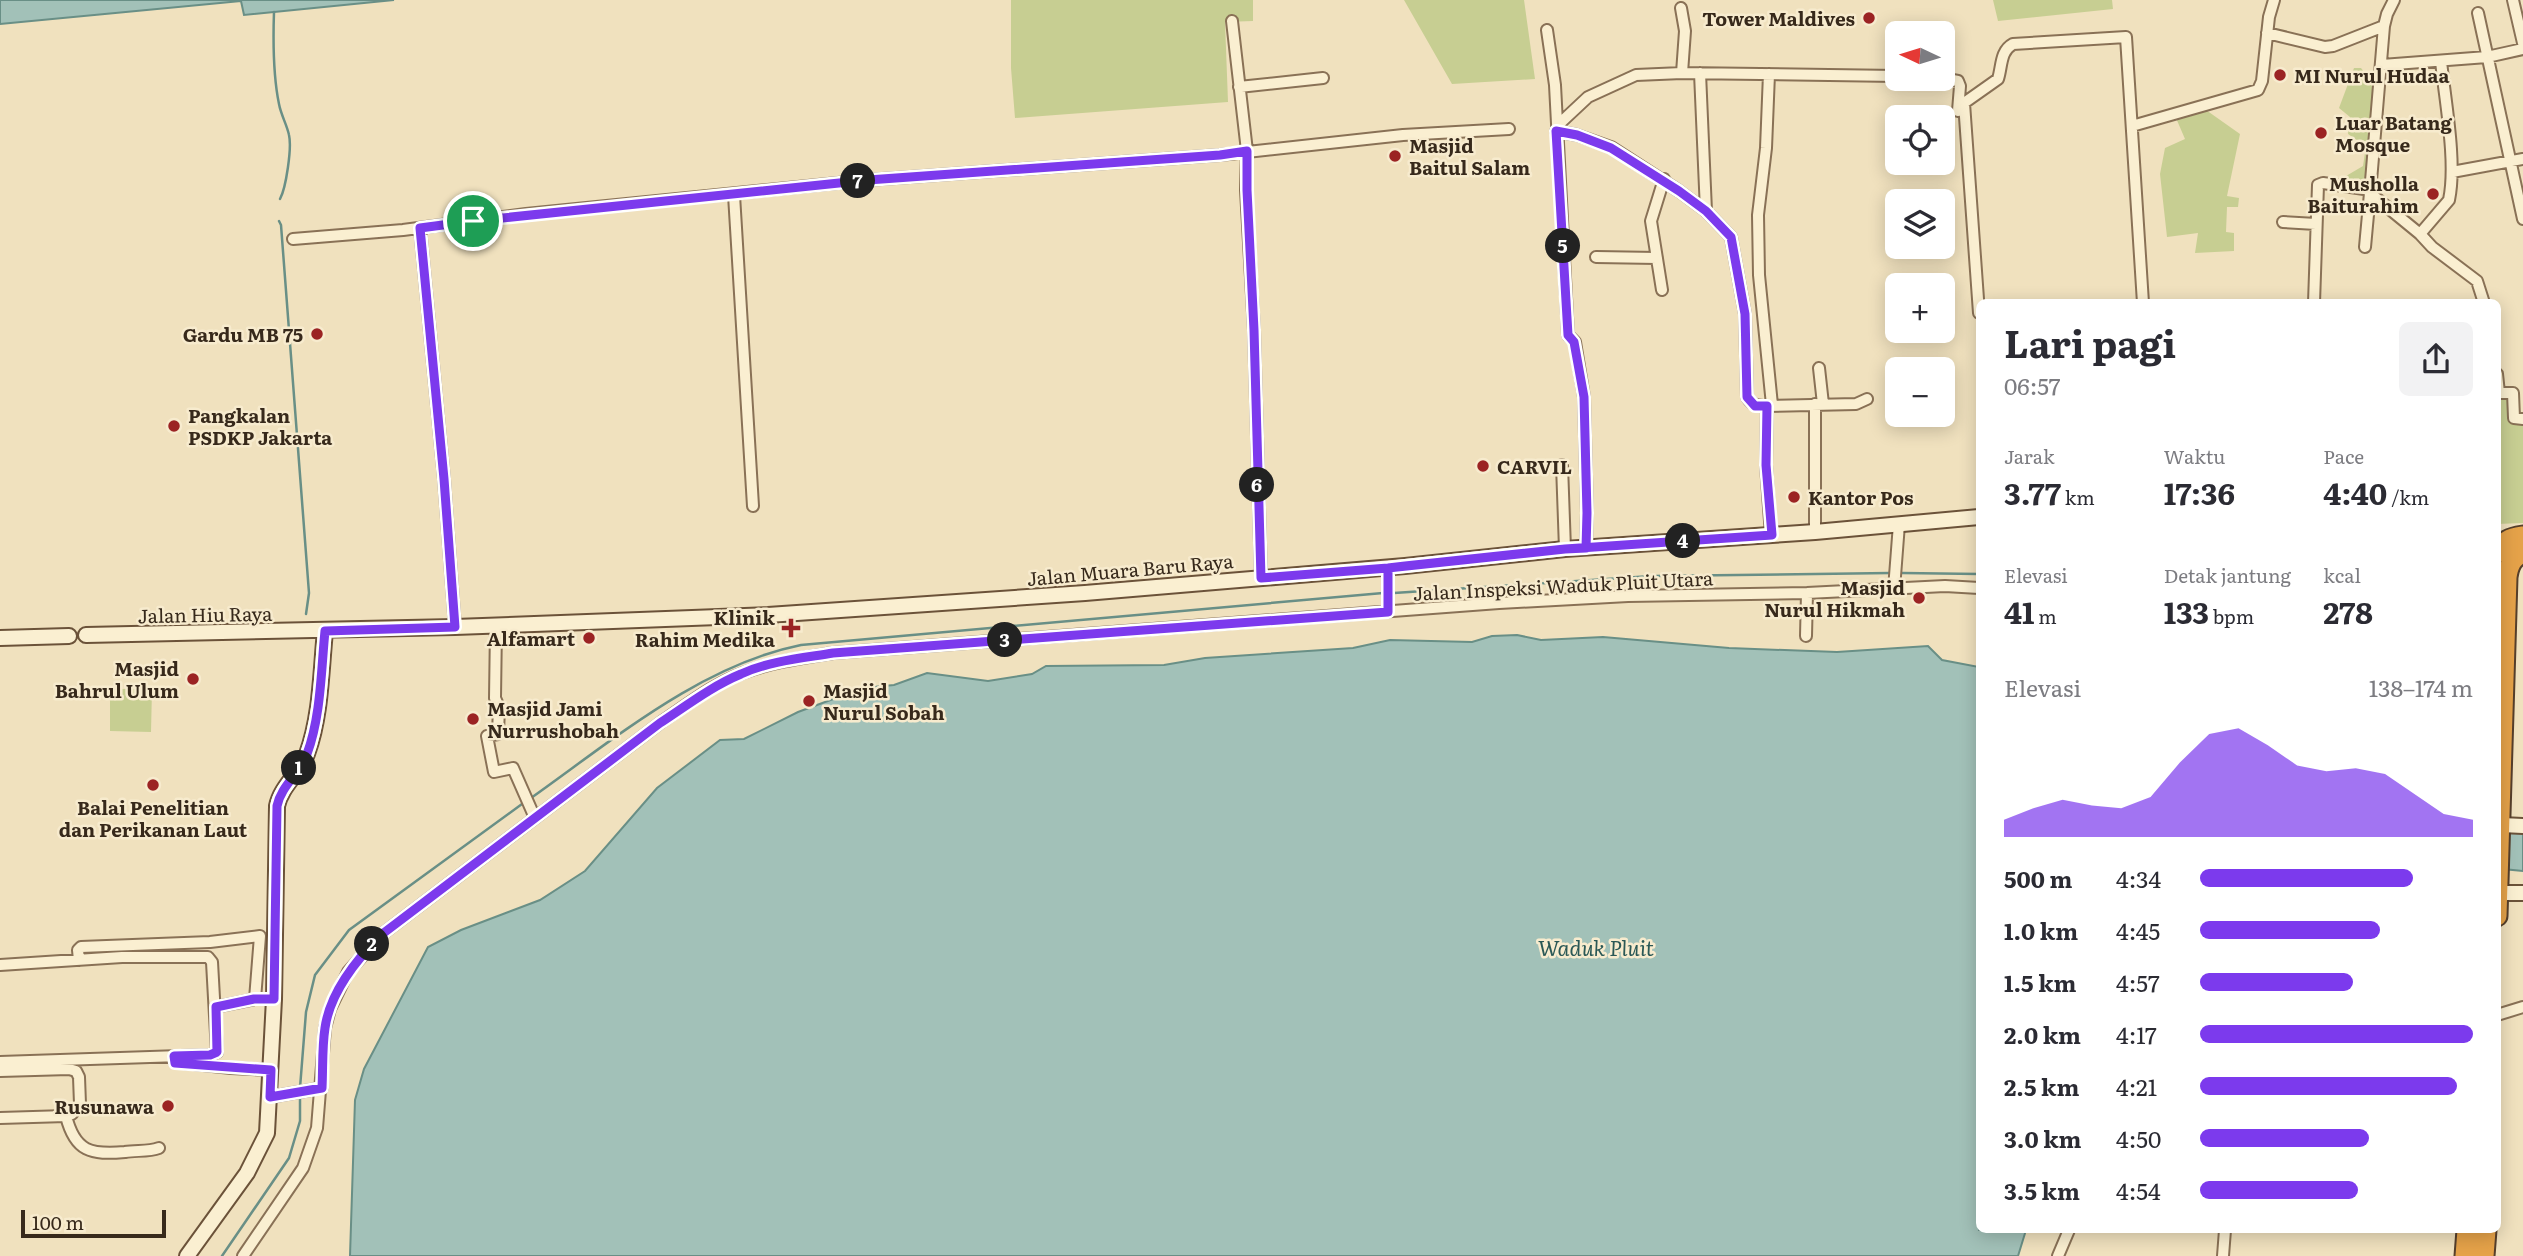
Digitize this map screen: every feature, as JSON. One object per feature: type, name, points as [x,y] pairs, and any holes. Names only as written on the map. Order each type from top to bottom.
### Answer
[{"type":"highway","points":[[2501,827],[2506,552],[2509,538],[2523,536]]},
{"type":"highway","points":[[2465,1256],[2467,1233]]},
{"type":"highway","points":[[2484,1256],[2486,1233]]},
{"type":"street","points":[[2132,126],[2258,90],[2262,81],[2269,17],[2274,0]]},
{"type":"street","points":[[2365,247],[2385,26],[2394,0]]},
{"type":"street","points":[[2513,0],[2523,43]]},
{"type":"street","points":[[1681,8],[1685,32],[1682,73]]},
{"type":"street","points":[[2477,13],[2517,161],[2523,219]]},
{"type":"street","points":[[1232,21],[1247,151],[1261,578]]},
{"type":"street","points":[[2267,33],[2317,47],[2333,46],[2385,26]]},
{"type":"street","points":[[1547,30],[1555,85],[1568,335],[1574,342],[1584,397],[1586,548]]},
{"type":"street","points":[[1978,299],[1964,103],[1998,79],[2007,48],[2013,44],[2126,37],[2143,299]]},
{"type":"street","points":[[2382,65],[2487,57],[2523,49]]},
{"type":"street","points":[[2420,234],[2449,200],[2452,173],[2441,61]]},
{"type":"street","points":[[1557,129],[1588,97],[1632,77],[1682,73],[1885,76]]},
{"type":"street","points":[[1700,73],[1706,211]]},
{"type":"street","points":[[1769,74],[1766,148],[1758,215],[1759,275],[1770,406],[1766,465],[1772,535]]},
{"type":"street","points":[[1239,86],[1323,78]]},
{"type":"street","points":[[1955,80],[1960,86],[1958,109],[1965,122]]},
{"type":"street","points":[[293,239],[868,180],[1220,155],[1403,135],[1509,129]]},
{"type":"street","points":[[1557,129],[1611,148],[1664,179],[1706,211],[1731,237],[1745,314],[1747,397],[1755,406],[1856,404],[1867,399]]},
{"type":"street","points":[[2452,173],[2517,161]]},
{"type":"street","points":[[1662,290],[1651,215],[1664,179]]},
{"type":"street","points":[[2314,299],[2317,187],[2320,183],[2361,187],[2370,192],[2432,247],[2477,281],[2483,299]]},
{"type":"street","points":[[734,195],[753,506]]},
{"type":"street","points":[[2283,222],[2316,224]]},
{"type":"street","points":[[420,228],[455,627]]},
{"type":"street","points":[[1596,257],[1657,258]]},
{"type":"street","points":[[1815,532],[1819,368]]},
{"type":"street","points":[[2501,393],[2513,393],[2514,418],[2523,419]]},
{"type":"street","points":[[1562,465],[1565,549]]},
{"type":"street","name":"Jalan Muara Baru Raya","points":[[325,631],[768,615],[1085,593],[1388,568],[1565,549],[1815,532],[1976,517]]},
{"type":"street","points":[[1894,589],[1899,524]]},
{"type":"street","points":[[1388,568],[1388,612]]},
{"type":"street","name":"Jalan Inspeksi Waduk Pluit Utara","points":[[243,1256],[303,1168],[317,1128],[316,1089],[330,1009],[348,972],[363,953],[381,935],[660,723],[708,691],[743,673],[787,661],[833,653],[1499,603],[1628,596],[1807,593],[1945,586],[1976,588]]},
{"type":"street","points":[[1806,636],[1807,593]]},
{"type":"street","points":[[496,626],[495,698],[499,707],[498,734],[487,736],[490,754],[494,772],[513,768],[535,818]]},
{"type":"street","points":[[187,1256],[259,1152],[277,1096],[271,1070],[271,999],[277,806],[281,794],[306,758],[310,744],[325,631]]},
{"type":"street","name":"Jalan Hiu Raya","points":[[86,635],[325,631]]},
{"type":"street","points":[[0,638],[69,636]]},
{"type":"street","points":[[2501,827],[2523,826]]},
{"type":"street","points":[[2501,890],[2523,893]]},
{"type":"street","points":[[79,960],[78,950],[81,947],[210,942],[261,936],[254,999]]},
{"type":"street","points":[[0,965],[208,957],[212,962],[217,1052],[210,1055],[0,1062]]},
{"type":"street","points":[[216,1007],[254,999],[271,999]]},
{"type":"street","points":[[2501,1014],[2523,1007]]},
{"type":"street","points":[[174,1056],[175,1063],[271,1070]]},
{"type":"street","points":[[0,1072],[76,1071],[79,1077],[80,1104],[72,1114],[66,1116],[0,1118]]},
{"type":"street","points":[[277,1096],[316,1089]]},
{"type":"street","points":[[66,1116],[71,1135],[92,1153],[159,1148]]},
{"type":"street","points":[[2058,1256],[2069,1233]]},
{"type":"street","points":[[2223,1256],[2225,1233]]},
{"type":"green space","points":[[1011,0],[1253,0],[1253,21],[1225,22],[1228,102],[1015,118],[1011,68]]},
{"type":"green space","points":[[1404,0],[1524,0],[1535,79],[1452,84]]},
{"type":"green space","points":[[1993,0],[2112,0],[2113,9],[1998,21]]},
{"type":"green space","points":[[2354,68],[2361,68],[2371,81],[2377,81],[2370,183],[2341,179],[2363,166],[2366,146],[2348,134],[2350,117],[2339,108]]},
{"type":"green space","points":[[2206,110],[2240,134],[2227,196],[2239,198],[2238,207],[2227,207],[2226,232],[2234,233],[2234,251],[2195,253],[2198,233],[2167,237],[2160,174],[2165,148],[2185,139],[2176,118]]},
{"type":"green space","points":[[2501,390],[2509,390],[2509,419],[2523,419],[2523,523],[2501,524]]},
{"type":"green space","points":[[110,689],[152,689],[151,732],[110,731]]},
{"type":"water","points":[[0,0],[394,0],[244,15],[241,1],[0,24]]},
{"type":"water","name":"Waduk Pluit","points":[[1517,635],[1541,640],[1603,637],[1729,648],[1837,652],[1928,646],[1942,660],[1976,666],[1976,1233],[2025,1233],[2018,1256],[350,1256],[355,1100],[364,1069],[428,947],[461,930],[540,900],[585,871],[657,788],[720,740],[744,739],[798,712],[863,688],[894,685],[927,673],[988,681],[1032,674],[1046,666],[1164,665],[1205,658],[1353,648],[1390,640],[1472,642],[1492,636]]},
{"type":"water","points":[[2504,830],[2523,832],[2523,871],[2503,869]]},
{"type":"waterway","points":[[274,12],[276,81],[280,108],[290,141],[286,177],[280,199]]},
{"type":"waterway","points":[[279,221],[309,593],[306,614]]},
{"type":"waterway","points":[[1394,593],[1652,576],[1890,573]]},
{"type":"waterway","points":[[1902,573],[1976,574]]},
{"type":"waterway","points":[[531,798],[626,729],[693,687],[728,669],[801,645],[1383,593]]},
{"type":"waterway","points":[[300,1088],[306,1012],[315,975],[349,930],[522,804]]},
{"type":"waterway","points":[[264,1055],[265,1041]]},
{"type":"waterway","points":[[222,1256],[289,1158],[300,1121],[300,1095]]},
{"type":"place","name":"Tower Maldives","points":[[1869,18]]},
{"type":"place","name":"MI Nurul Hudaa","points":[[2280,75]]},
{"type":"place","name":"Luar Batang Mosque","points":[[2321,133]]},
{"type":"place","name":"Masjid Baitul Salam","points":[[1395,156]]},
{"type":"place","name":"Musholla Baiturahim","points":[[2433,194]]},
{"type":"place","name":"Gardu MB 75","points":[[317,334]]},
{"type":"place","name":"Pangkalan PSDKP Jakarta","points":[[174,426]]},
{"type":"place","name":"CARVIL","points":[[1483,466]]},
{"type":"place","name":"Kantor Pos","points":[[1794,497]]},
{"type":"place","name":"Masjid Nurul Hikmah","points":[[1919,598]]},
{"type":"place","name":"Klinik Rahim Medika","points":[[791,628]]},
{"type":"place","name":"Alfamart","points":[[589,638]]},
{"type":"place","name":"Masjid Bahrul Ulum","points":[[193,679]]},
{"type":"place","name":"Masjid Nurul Sobah","points":[[809,701]]},
{"type":"place","name":"Masjid Jami Nurrushobah","points":[[473,719]]},
{"type":"place","name":"Balai Penelitian dan Perikanan Laut","points":[[153,785]]},
{"type":"place","name":"Rusunawa","points":[[168,1106]]},
{"type":"route","points":[[473,221],[420,228],[455,627],[325,631],[310,744],[306,758],[281,794],[277,806],[274,999],[254,999],[216,1007],[217,1052],[210,1055],[174,1056],[175,1063],[271,1070],[270,1097],[322,1088],[325,1028],[330,1009],[348,972],[381,935],[660,723],[708,691],[743,673],[787,661],[833,653],[1388,612],[1388,568],[1565,549],[1772,535],[1766,465],[1767,406],[1755,406],[1747,397],[1745,314],[1731,237],[1706,211],[1664,179],[1611,148],[1577,135],[1556,131],[1568,335],[1574,342],[1584,397],[1587,513],[1586,548],[1388,568],[1261,578],[1247,151],[868,180],[473,221]]}]
